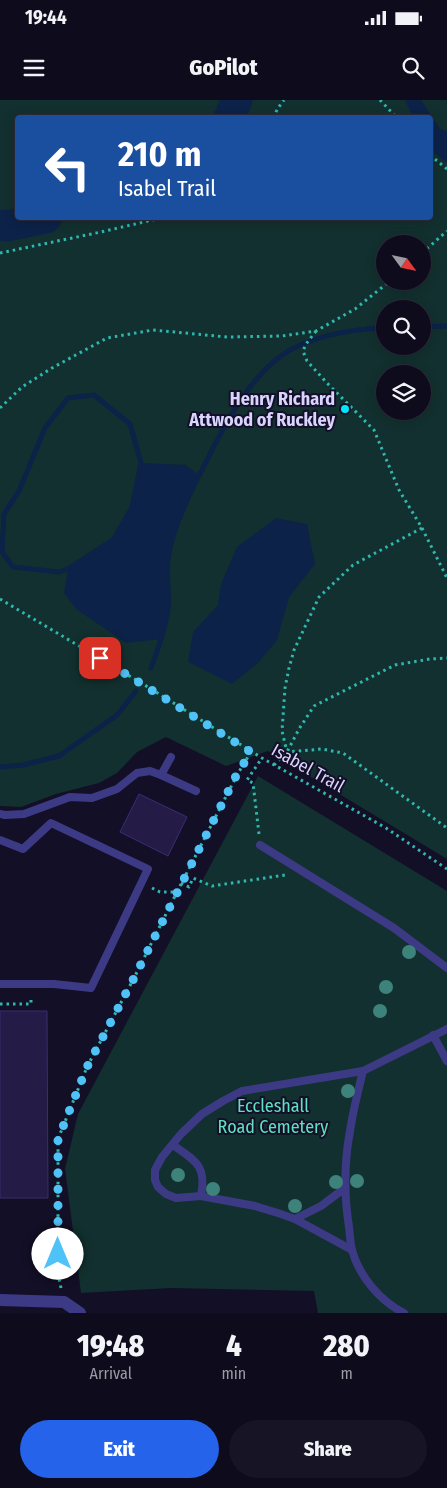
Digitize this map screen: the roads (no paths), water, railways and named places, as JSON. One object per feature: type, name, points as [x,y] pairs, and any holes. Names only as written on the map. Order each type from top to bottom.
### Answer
[{"type":"street","points":[[0,1300],[64,1302],[80,1313]]},
{"type":"lane","points":[[161,775],[171,757]]},
{"type":"lane","points":[[0,814],[24,814],[70,797],[92,798],[117,789],[137,773],[150,771],[196,791]]},
{"type":"lane","points":[[0,840],[23,849],[51,823],[148,869],[92,988],[54,984],[0,984]]},
{"type":"lane","points":[[260,845],[394,928],[447,968]]},
{"type":"lane","points":[[352,1250],[295,1220],[255,1206],[201,1196],[176,1198],[166,1194],[158,1187],[155,1180],[155,1170],[162,1157],[181,1134],[202,1114],[223,1101],[242,1092],[363,1071],[447,1029]]},
{"type":"lane","points":[[433,1035],[447,1061]]},
{"type":"lane","points":[[363,1071],[350,1131],[346,1164],[346,1206],[352,1250],[357,1264],[383,1300],[404,1313]]},
{"type":"lane","points":[[173,1145],[197,1163],[203,1174],[201,1196]]},
{"type":"lane","points":[[295,1220],[321,1206],[345,1188]]},
{"type":"water","points":[[405,100],[421,100],[431,115],[412,115]]},
{"type":"water","points":[[433,118],[440,129],[447,131],[447,163],[433,151]]},
{"type":"water","points":[[141,463],[186,465],[199,475],[181,513],[171,544],[168,568],[168,609],[162,639],[126,643],[76,609],[64,593],[68,569],[114,539],[132,507]]},
{"type":"water","points":[[276,518],[307,524],[315,564],[289,597],[277,640],[258,663],[232,684],[188,662],[193,632],[218,605],[221,584],[237,547]]},
{"type":"waterway","points":[[230,115],[237,100]]},
{"type":"waterway","points":[[0,225],[6,226],[36,220]]},
{"type":"waterway","points":[[431,327],[447,326]]},
{"type":"waterway","points":[[151,668],[167,617],[167,574],[172,540],[190,493],[237,405],[266,369],[288,351],[314,340],[343,332],[376,329]]},
{"type":"waterway","points":[[94,395],[130,424],[141,463],[132,507],[114,539],[68,569],[59,572],[13,567],[2,552],[4,514],[19,491],[45,428],[68,398],[94,395]]},
{"type":"waterway","points":[[0,767],[23,765],[59,756],[117,715],[136,691]]},
{"type":"place","name":"Henry Richard Attwood of Ruckley","points":[[345,409]]},
{"type":"park label","name":"Eccleshall Road Cemetery","points":[[273,1116]]}]
